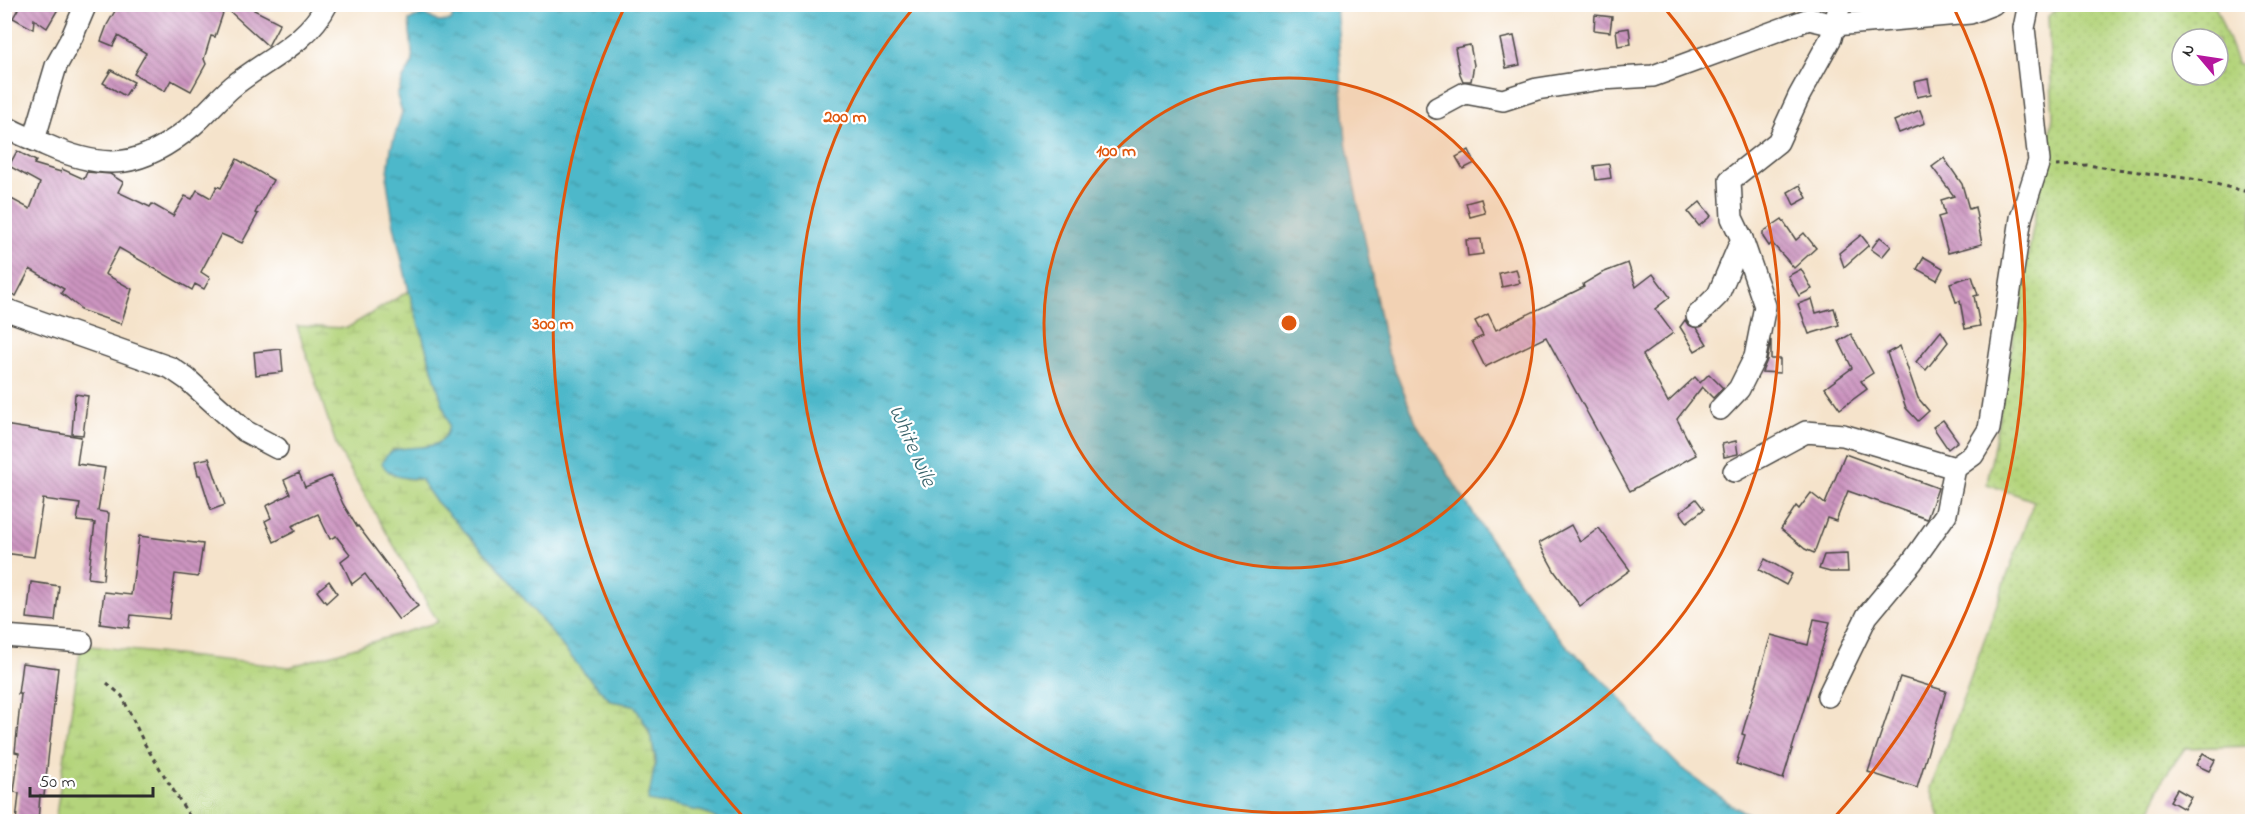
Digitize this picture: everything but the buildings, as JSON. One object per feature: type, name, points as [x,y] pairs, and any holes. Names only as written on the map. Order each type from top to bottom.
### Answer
[{"type":"street","points":[[34,140],[56,66],[86,4]]},
{"type":"street","points":[[4,126],[70,156],[89,161],[112,163],[139,159],[190,127],[232,87],[281,55],[312,29],[327,4]]},
{"type":"street","points":[[1720,409],[1739,389],[1755,357],[1765,306],[1742,239],[1732,218],[1730,180],[1778,142],[1799,96],[1831,38],[1840,4]]},
{"type":"street","points":[[1437,108],[1465,93],[1503,100],[1538,89],[1569,84],[1601,79],[1653,76],[1809,19],[1835,25],[1970,13],[1994,4]]},
{"type":"street","points":[[1828,696],[1867,616],[1912,562],[1946,514],[1955,468],[1973,455],[1989,429],[2021,218],[2042,164],[2024,28],[2029,4]]},
{"type":"street","points":[[1696,316],[1718,295],[1742,239]]},
{"type":"street","points":[[4,309],[171,368],[187,379],[245,431],[277,448]]},
{"type":"street","points":[[1734,471],[1806,432],[1843,435],[1955,468]]},
{"type":"street","points":[[4,636],[82,642]]},
{"type":"path","points":[[2042,164],[2087,165],[2199,180],[2253,193]]},
{"type":"path","points":[[107,683],[122,696],[144,743],[193,822]]},
{"type":"green space","points":[[2063,5],[2215,5],[2224,27],[2170,27],[2170,87],[2230,87],[2230,43],[2238,64],[2252,66],[2252,746],[2185,748],[2162,780],[2147,821],[1941,821],[1931,788],[2034,501],[1987,484],[2053,117],[2048,16]]},
{"type":"green space","points":[[409,291],[449,425],[442,440],[435,444],[427,447],[392,450],[393,475],[420,479],[434,499],[496,564],[586,675],[611,701],[634,705],[648,731],[654,751],[654,772],[649,801],[704,812],[722,821],[55,822],[81,645],[290,667],[438,622],[337,447],[297,326],[347,328]]},
{"type":"water","name":"White Nile","points":[[456,5],[1336,5],[1346,142],[1386,348],[1416,423],[1481,526],[1558,637],[1618,695],[1648,734],[1681,768],[1736,808],[1764,821],[722,822],[704,812],[648,801],[656,759],[649,730],[634,705],[611,701],[586,675],[496,564],[434,499],[420,479],[393,474],[382,463],[388,454],[397,450],[438,443],[445,437],[449,425],[409,291],[393,221],[387,181],[391,148],[402,112],[397,96],[403,79],[413,62],[409,21],[423,13],[438,22],[451,21]]}]
